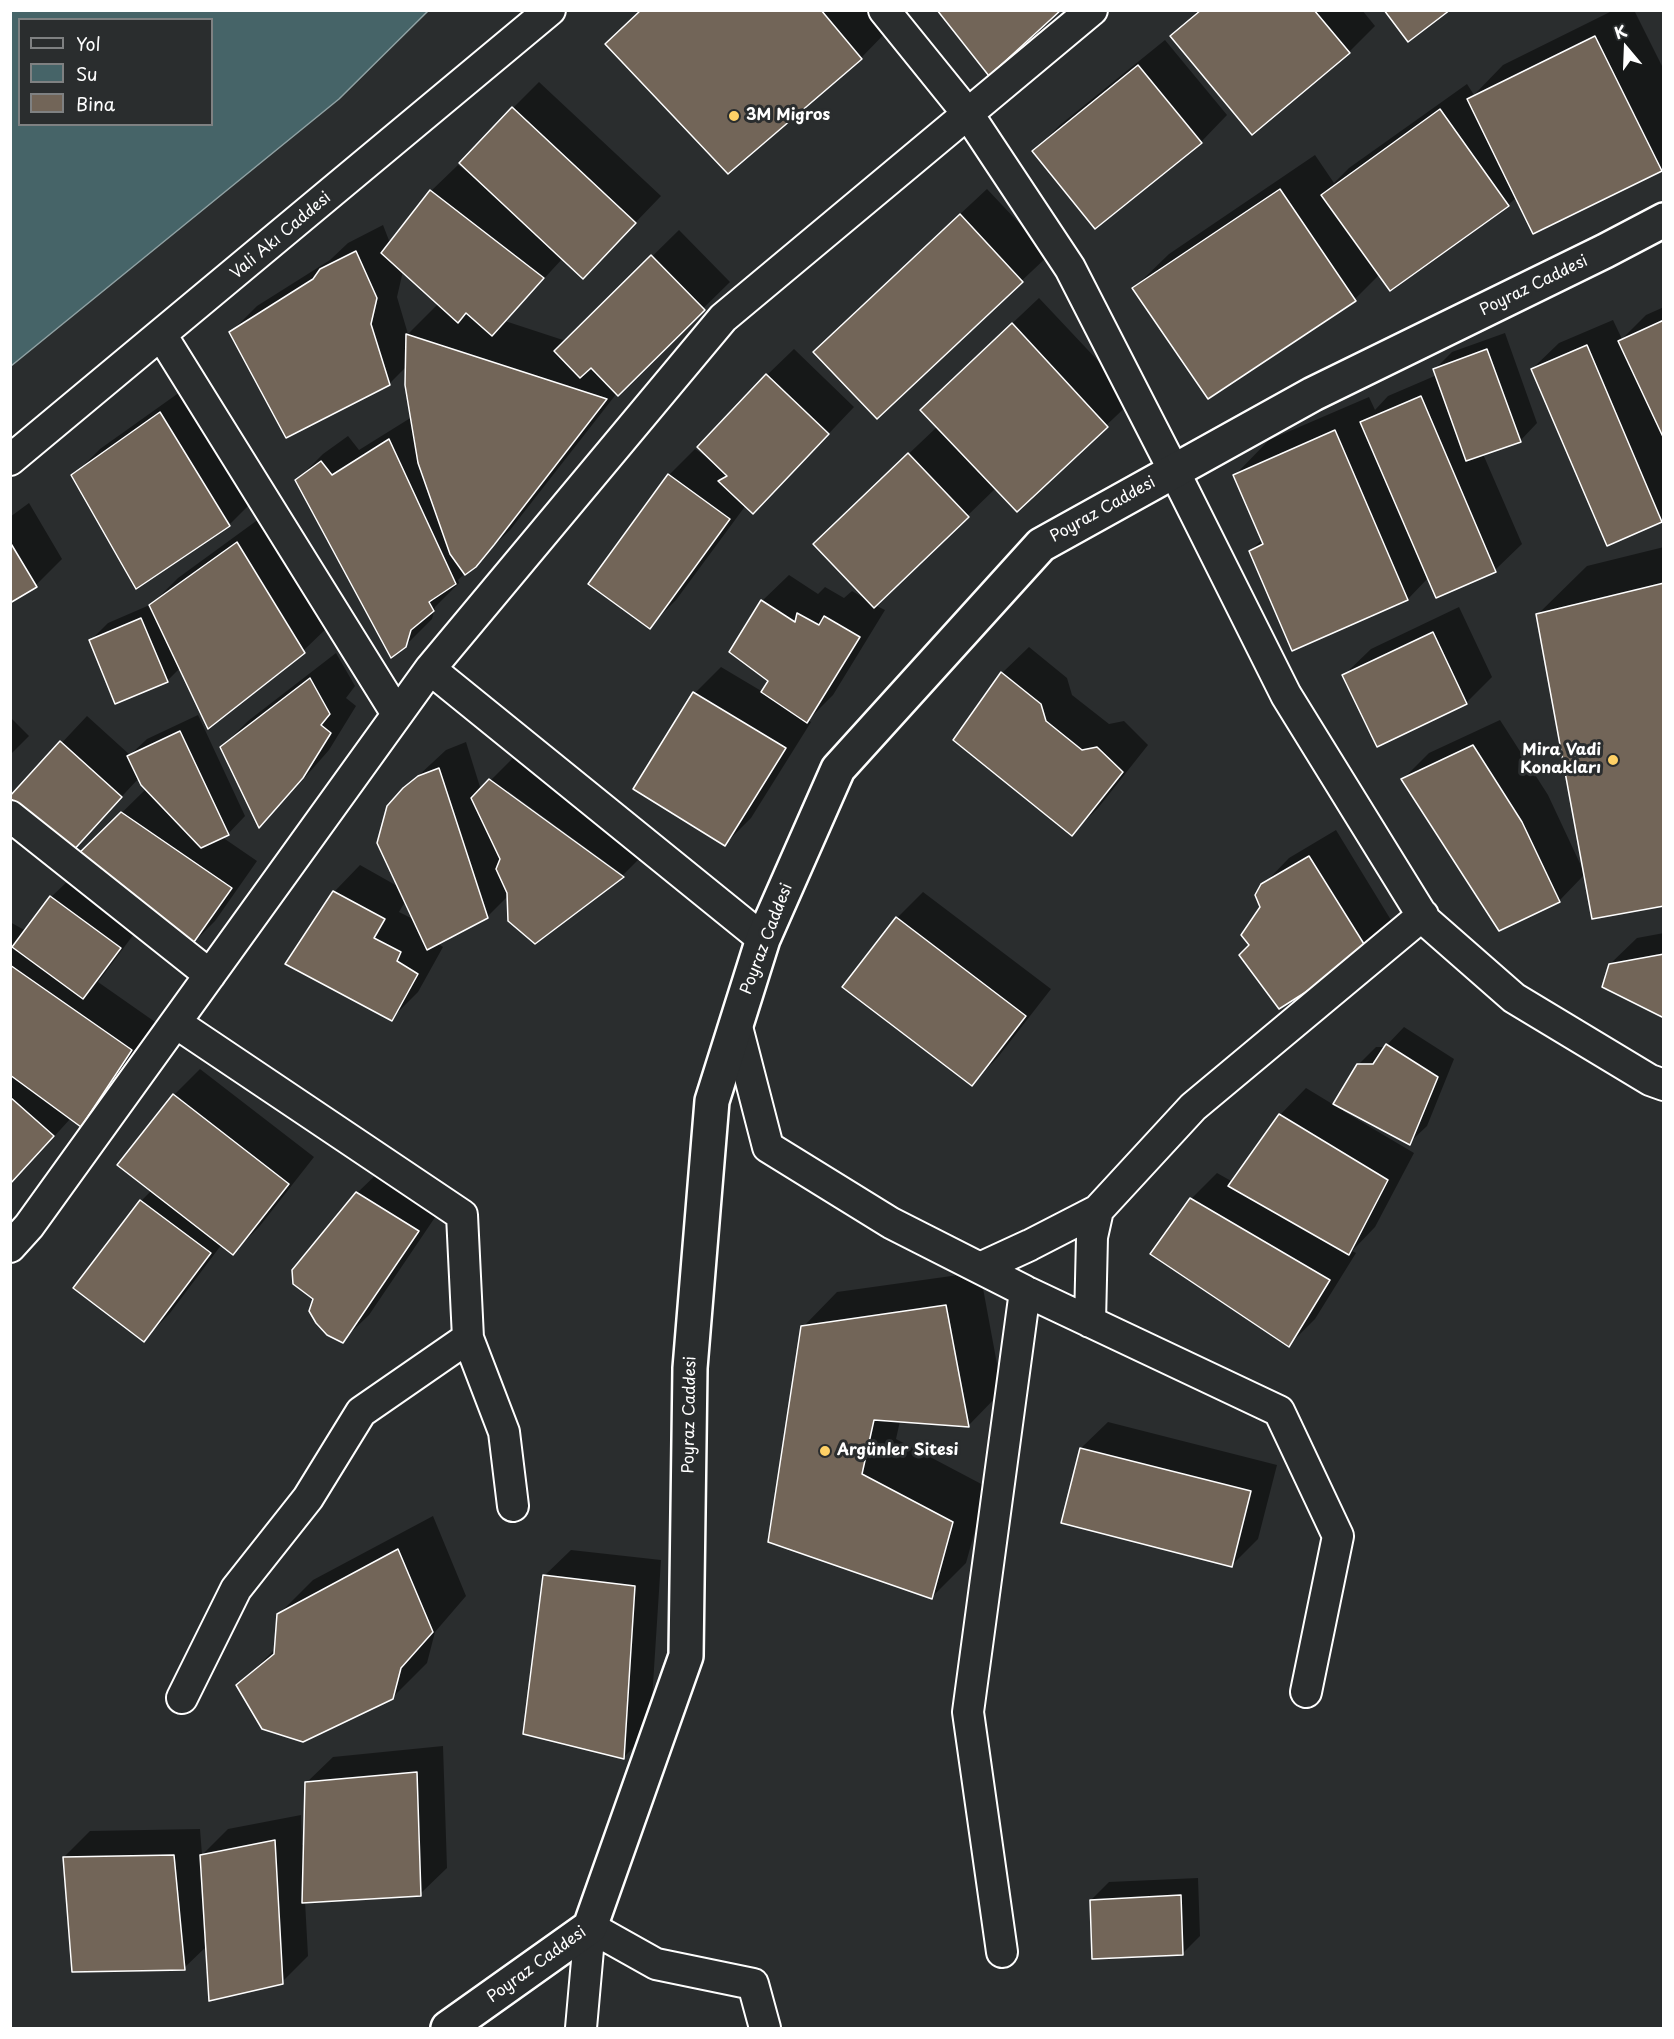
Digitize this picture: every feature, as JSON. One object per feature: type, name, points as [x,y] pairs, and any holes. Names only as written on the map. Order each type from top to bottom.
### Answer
[{"type":"street","name":"Vali Akı Caddesi","points":[[10,460],[162,336],[550,10]]},
{"type":"street","points":[[884,10],[968,114],[1070,268],[1286,696],[1425,920],[1514,998],[1650,1080],[1664,1085]]},
{"type":"street","points":[[10,1247],[29,1226],[430,669],[723,318],[1092,10]]},
{"type":"street","name":"Poyraz Caddesi","points":[[448,2028],[590,1927],[687,1656],[692,1345],[712,1101],[763,939],[838,769],[1041,545],[1313,394],[1664,220]]},
{"type":"street","points":[[162,336],[397,714]]},
{"type":"street","points":[[430,669],[763,939]]},
{"type":"street","points":[[10,816],[210,975]]},
{"type":"street","points":[[980,1268],[1098,1210],[1193,1107],[1423,915]]},
{"type":"street","points":[[176,1023],[462,1215],[468,1338],[504,1432],[513,1506]]},
{"type":"street","points":[[736,1023],[768,1147],[891,1223],[1025,1291],[1279,1411],[1338,1536],[1306,1692]]},
{"type":"street","points":[[1090,1322],[1092,1237],[1098,1210]]},
{"type":"street","points":[[1002,1952],[968,1712],[1025,1291]]},
{"type":"street","points":[[182,1698],[236,1589],[309,1498],[361,1412],[468,1338]]},
{"type":"street","points":[[581,2028],[590,1927],[656,1964],[753,1984],[765,2028]]},
{"type":"water","points":[[11,10],[428,10],[339,99],[11,366]]},
{"type":"building","name":"3M Migros","points":[[641,10],[821,10],[862,59],[728,174],[605,44]]},
{"type":"building","points":[[937,10],[1061,10],[989,76]]},
{"type":"building","points":[[1201,10],[1314,10],[1350,53],[1252,135],[1170,36]]},
{"type":"building","points":[[1384,10],[1450,10],[1408,42]]},
{"type":"building","points":[[1595,36],[1662,171],[1533,234],[1467,99]]},
{"type":"building","points":[[1138,65],[1202,143],[1095,229],[1032,151]]},
{"type":"building","points":[[512,107],[636,223],[583,279],[459,163]]},
{"type":"building","points":[[1440,109],[1509,206],[1390,291],[1321,195]]},
{"type":"building","points":[[1280,189],[1356,301],[1208,399],[1132,288]]},
{"type":"building","points":[[430,190],[544,278],[492,336],[466,313],[458,323],[381,253]]},
{"type":"building","points":[[960,214],[1023,282],[877,419],[813,352]]},
{"type":"building","points":[[356,251],[377,298],[371,324],[390,385],[286,438],[229,332],[313,279],[320,269]]},
{"type":"building","points":[[651,255],[705,310],[618,396],[591,368],[580,378],[554,351]]},
{"type":"building","points":[[1664,320],[1664,439],[1618,341]]},
{"type":"building","points":[[1012,323],[1108,427],[1017,512],[920,410]]},
{"type":"building","points":[[406,334],[607,399],[494,545],[476,567],[465,575],[450,554],[418,463],[405,385]]},
{"type":"building","points":[[1587,345],[1662,522],[1607,546],[1531,369]]},
{"type":"building","points":[[1487,349],[1521,442],[1466,461],[1433,369]]},
{"type":"building","points":[[766,374],[829,434],[753,514],[718,481],[727,476],[697,447]]},
{"type":"building","points":[[1421,396],[1496,572],[1436,598],[1360,422]]},
{"type":"building","points":[[160,412],[230,526],[136,589],[71,475]]},
{"type":"building","points":[[1335,430],[1408,600],[1292,651],[1249,551],[1263,544],[1233,475]]},
{"type":"building","points":[[389,439],[456,584],[429,602],[434,611],[411,630],[406,647],[391,658],[295,480],[321,461],[332,475]]},
{"type":"building","points":[[908,453],[969,517],[874,608],[813,544]]},
{"type":"building","points":[[668,474],[730,519],[650,629],[588,584]]},
{"type":"building","points":[[10,542],[37,587],[10,603]]},
{"type":"building","points":[[237,542],[305,653],[208,729],[149,605]]},
{"type":"building","name":"Mira Vadi Konakları","points":[[1664,583],[1664,906],[1592,919],[1536,614]]},
{"type":"building","points":[[761,600],[795,622],[797,613],[819,625],[824,616],[860,637],[807,723],[761,692],[768,681],[729,652]]},
{"type":"building","points":[[141,618],[168,682],[115,704],[89,640]]},
{"type":"building","points":[[1433,632],[1467,704],[1377,747],[1342,675]]},
{"type":"building","points":[[1001,672],[1041,704],[1046,721],[1082,750],[1097,747],[1123,772],[1072,836],[953,740]]},
{"type":"building","points":[[310,678],[330,714],[321,725],[331,733],[303,778],[259,828],[220,747]]},
{"type":"building","points":[[693,692],[786,748],[725,846],[633,789]]},
{"type":"building","points":[[180,731],[229,835],[201,848],[141,785],[127,756]]},
{"type":"building","points":[[60,741],[122,797],[71,853],[10,798]]},
{"type":"building","points":[[1473,745],[1522,822],[1560,902],[1499,931],[1401,779]]},
{"type":"building","points":[[439,768],[488,918],[427,950],[377,843],[387,806],[403,788],[418,776]]},
{"type":"building","points":[[489,779],[624,877],[535,944],[508,921],[507,893],[496,869],[500,859],[471,798]]},
{"type":"building","points":[[121,812],[232,888],[189,949],[69,863]]},
{"type":"building","points":[[1309,856],[1369,952],[1279,1009],[1239,955],[1249,945],[1241,935],[1260,907],[1255,895],[1261,884]]},
{"type":"building","points":[[333,891],[385,919],[374,938],[401,952],[397,961],[418,974],[392,1021],[285,964]]},
{"type":"building","points":[[50,896],[121,948],[83,999],[12,947]]},
{"type":"building","points":[[896,917],[1026,1016],[972,1086],[842,987]]},
{"type":"building","points":[[1664,954],[1664,1018],[1602,987],[1609,964]]},
{"type":"building","points":[[10,965],[132,1050],[81,1127],[10,1075]]},
{"type":"building","points":[[1386,1044],[1438,1077],[1410,1145],[1333,1104],[1357,1064],[1373,1064]]},
{"type":"building","points":[[173,1094],[289,1184],[233,1255],[117,1165]]},
{"type":"building","points":[[10,1097],[54,1136],[10,1184]]},
{"type":"building","points":[[1279,1114],[1388,1180],[1349,1255],[1228,1186]]},
{"type":"building","points":[[356,1192],[419,1231],[343,1343],[327,1335],[316,1323],[309,1311],[313,1299],[293,1284],[292,1270]]},
{"type":"building","points":[[1190,1198],[1330,1280],[1289,1347],[1150,1254]]},
{"type":"building","points":[[140,1200],[211,1253],[144,1342],[73,1288]]},
{"type":"building","name":"Argünler Sitesi","points":[[946,1305],[969,1427],[874,1420],[862,1474],[953,1522],[932,1599],[768,1542],[801,1326]]},
{"type":"building","points":[[1080,1448],[1251,1491],[1232,1567],[1061,1523]]},
{"type":"building","points":[[398,1549],[433,1632],[401,1668],[393,1699],[303,1742],[262,1729],[236,1685],[274,1654],[277,1614]]},
{"type":"building","points":[[543,1575],[635,1586],[624,1759],[523,1734]]},
{"type":"building","points":[[417,1772],[421,1896],[302,1903],[305,1782]]},
{"type":"building","points":[[275,1840],[283,1984],[209,2001],[200,1855]]},
{"type":"building","points":[[174,1855],[185,1970],[72,1972],[63,1857]]},
{"type":"building","points":[[1181,1895],[1183,1955],[1092,1959],[1090,1900]]},
{"type":"place","name":"3M Migros","points":[[734,116]]},
{"type":"place","name":"Mira Vadi Konakları","points":[[1613,760]]},
{"type":"place","name":"Argünler Sitesi","points":[[825,1451]]}]
